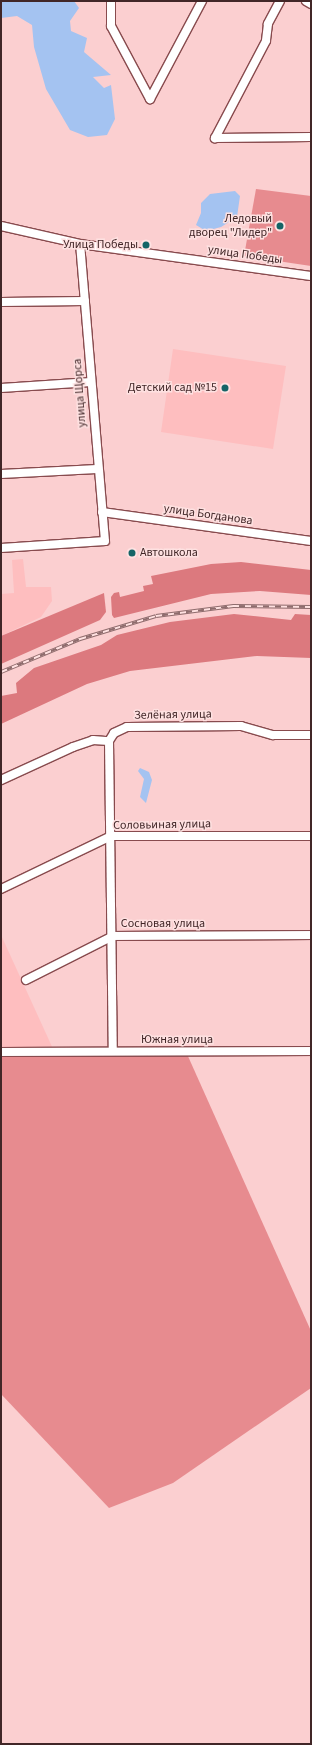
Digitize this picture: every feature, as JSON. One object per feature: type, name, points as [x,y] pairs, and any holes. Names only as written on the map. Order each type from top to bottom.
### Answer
[{"type":"street","points":[[111,1],[111,26],[150,99],[202,1]]},
{"type":"street","points":[[280,1],[268,24],[266,41],[215,138],[311,137]]},
{"type":"street","points":[[306,1],[311,4]]},
{"type":"street","name":"улица Победы","points":[[1,226],[80,244],[311,276]]},
{"type":"street","name":"улица Щорса","points":[[1,548],[105,541],[97,469],[80,244]]},
{"type":"street","points":[[1,302],[85,301]]},
{"type":"street","points":[[1,388],[91,382]]},
{"type":"street","points":[[1,474],[97,469]]},
{"type":"street","name":"улица Богданова","points":[[102,512],[311,541]]},
{"type":"street","name":"Зелёная улица","points":[[109,741],[114,733],[127,727],[241,726],[273,735],[311,735]]},
{"type":"street","points":[[1,780],[73,747],[93,740],[109,741],[112,836],[113,1051]]},
{"type":"street","name":"Соловьиная улица","points":[[1,889],[112,836],[311,836]]},
{"type":"street","name":"Сосновая улица","points":[[26,980],[113,936],[311,935]]},
{"type":"street","name":"Южная улица","points":[[1,1052],[311,1052]]},
{"type":"shaded area","name":"Ледовый дворец \"Лидер\"","points":[[256,189],[311,196],[311,266],[244,256]]},
{"type":"shaded area","name":"Детский сад №15","points":[[173,349],[286,366],[273,449],[161,432]]},
{"type":"shaded area","points":[[23,559],[26,587],[51,587],[52,601],[41,617],[1,636],[1,594],[14,593],[12,560]]},
{"type":"shaded area","points":[[241,562],[311,570],[311,595],[260,591],[211,594],[114,618],[112,615],[111,597],[114,593],[119,592],[120,597],[144,591],[143,586],[153,584],[151,576],[211,564]]},
{"type":"shaded area","points":[[104,593],[106,612],[100,620],[1,664],[1,636]]},
{"type":"shaded area","points":[[234,614],[291,620],[295,614],[311,615],[311,658],[257,656],[130,671],[87,684],[1,724],[1,696],[17,693],[16,683],[34,668],[101,645],[117,635],[170,622]]},
{"type":"shaded area","points":[[1,935],[54,1051],[1,1052]]},
{"type":"shaded area","points":[[187,1054],[311,1331],[311,1388],[173,1483],[109,1508],[1,1394],[1,1057]]},
{"type":"water","points":[[1,1],[74,1],[79,8],[70,21],[71,31],[87,38],[84,52],[111,75],[93,77],[104,88],[111,85],[115,119],[107,135],[88,137],[70,130],[46,89],[34,47],[32,25],[17,16],[1,18]]},
{"type":"water","points":[[235,191],[240,196],[237,217],[221,227],[206,231],[196,225],[201,213],[201,203],[210,194]]},
{"type":"water","points":[[140,768],[149,772],[152,780],[146,803],[140,797],[144,779],[138,771]]},
{"type":"railway","points":[[1,672],[80,639],[156,616],[233,606],[311,607]]},
{"type":"place","name":"Ледовый дворец \"Лидер\"","points":[[280,226]]},
{"type":"place","name":"Улица Победы","points":[[146,245]]},
{"type":"place","name":"Детский сад №15","points":[[225,388]]},
{"type":"place","name":"Автошкола","points":[[132,553]]}]
